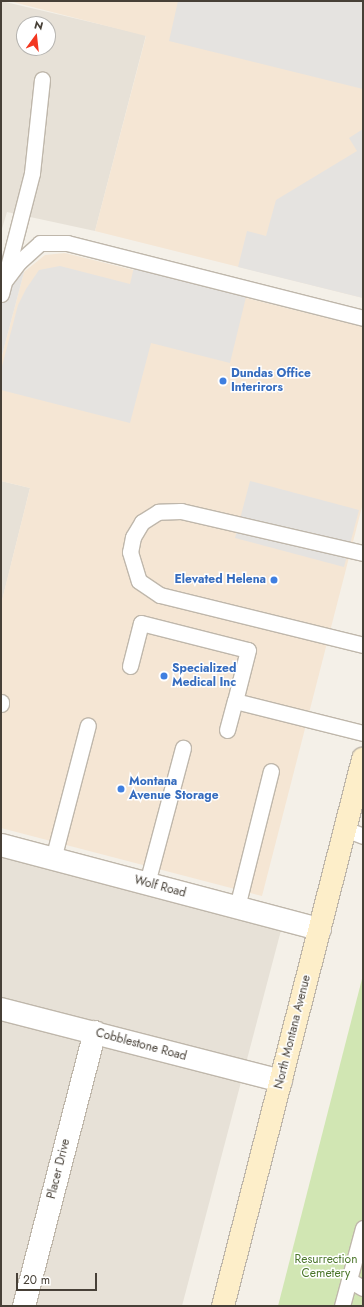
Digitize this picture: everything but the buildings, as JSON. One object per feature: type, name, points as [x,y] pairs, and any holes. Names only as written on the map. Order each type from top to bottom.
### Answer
[{"type":"main road","name":"North Montana Avenue","points":[[223,1306],[320,929],[354,832],[363,759]]},
{"type":"street","name":"Wolf Road","points":[[1,845],[320,929]]},
{"type":"street","name":"Cobblestone Road","points":[[1,1009],[281,1081]]},
{"type":"street","name":"Placer Drive","points":[[24,1306],[95,1032]]},
{"type":"lane","points":[[1,294],[32,173],[42,80]]},
{"type":"lane","points":[[4,278],[40,243],[67,242],[363,318]]},
{"type":"lane","points":[[363,553],[181,511],[158,512],[142,522],[132,537],[130,552],[140,581],[160,595],[363,645]]},
{"type":"lane","points":[[130,666],[142,622],[248,650],[228,730]]},
{"type":"lane","points":[[235,701],[363,733]]},
{"type":"lane","points":[[53,859],[88,725]]},
{"type":"lane","points":[[147,884],[183,748]]},
{"type":"lane","points":[[237,907],[271,771]]},
{"type":"lane","points":[[342,1306],[363,1228]]},
{"type":"lane","points":[[349,1280],[363,1288]]},
{"type":"shaded area","points":[[1,1],[146,35],[95,231],[7,212],[1,232]]},
{"type":"shaded area","points":[[9,1],[363,1],[363,298],[95,231],[146,36]]},
{"type":"shaded area","points":[[178,1],[363,1],[363,89],[169,41]]},
{"type":"shaded area","points":[[363,129],[363,298],[238,267],[247,231],[266,236],[276,200],[357,151],[349,138]]},
{"type":"shaded area","points":[[1,252],[24,272],[1,359]]},
{"type":"shaded area","points":[[65,253],[363,327],[363,503],[262,896],[1,828],[1,604],[30,488],[1,481],[1,359],[24,272],[45,255]]},
{"type":"shaded area","points":[[60,266],[130,284],[134,267],[246,297],[230,363],[151,343],[130,423],[1,390],[1,370],[18,305],[26,289],[39,270]]},
{"type":"shaded area","points":[[1,481],[30,488],[1,605]]},
{"type":"shaded area","points":[[250,481],[359,510],[344,567],[235,538]]},
{"type":"shaded area","points":[[1,847],[284,919],[182,1306],[1,1306]]},
{"type":"green space","name":"Resurrection Cemetery","points":[[363,975],[363,1306],[278,1306]]},
{"type":"place","name":"Dundas Office Interirors","points":[[223,381]]},
{"type":"place","name":"Elevated Helena","points":[[274,580]]},
{"type":"place","name":"Specialized Medical Inc","points":[[164,676]]},
{"type":"place","name":"Montana Avenue Storage","points":[[121,789]]}]
